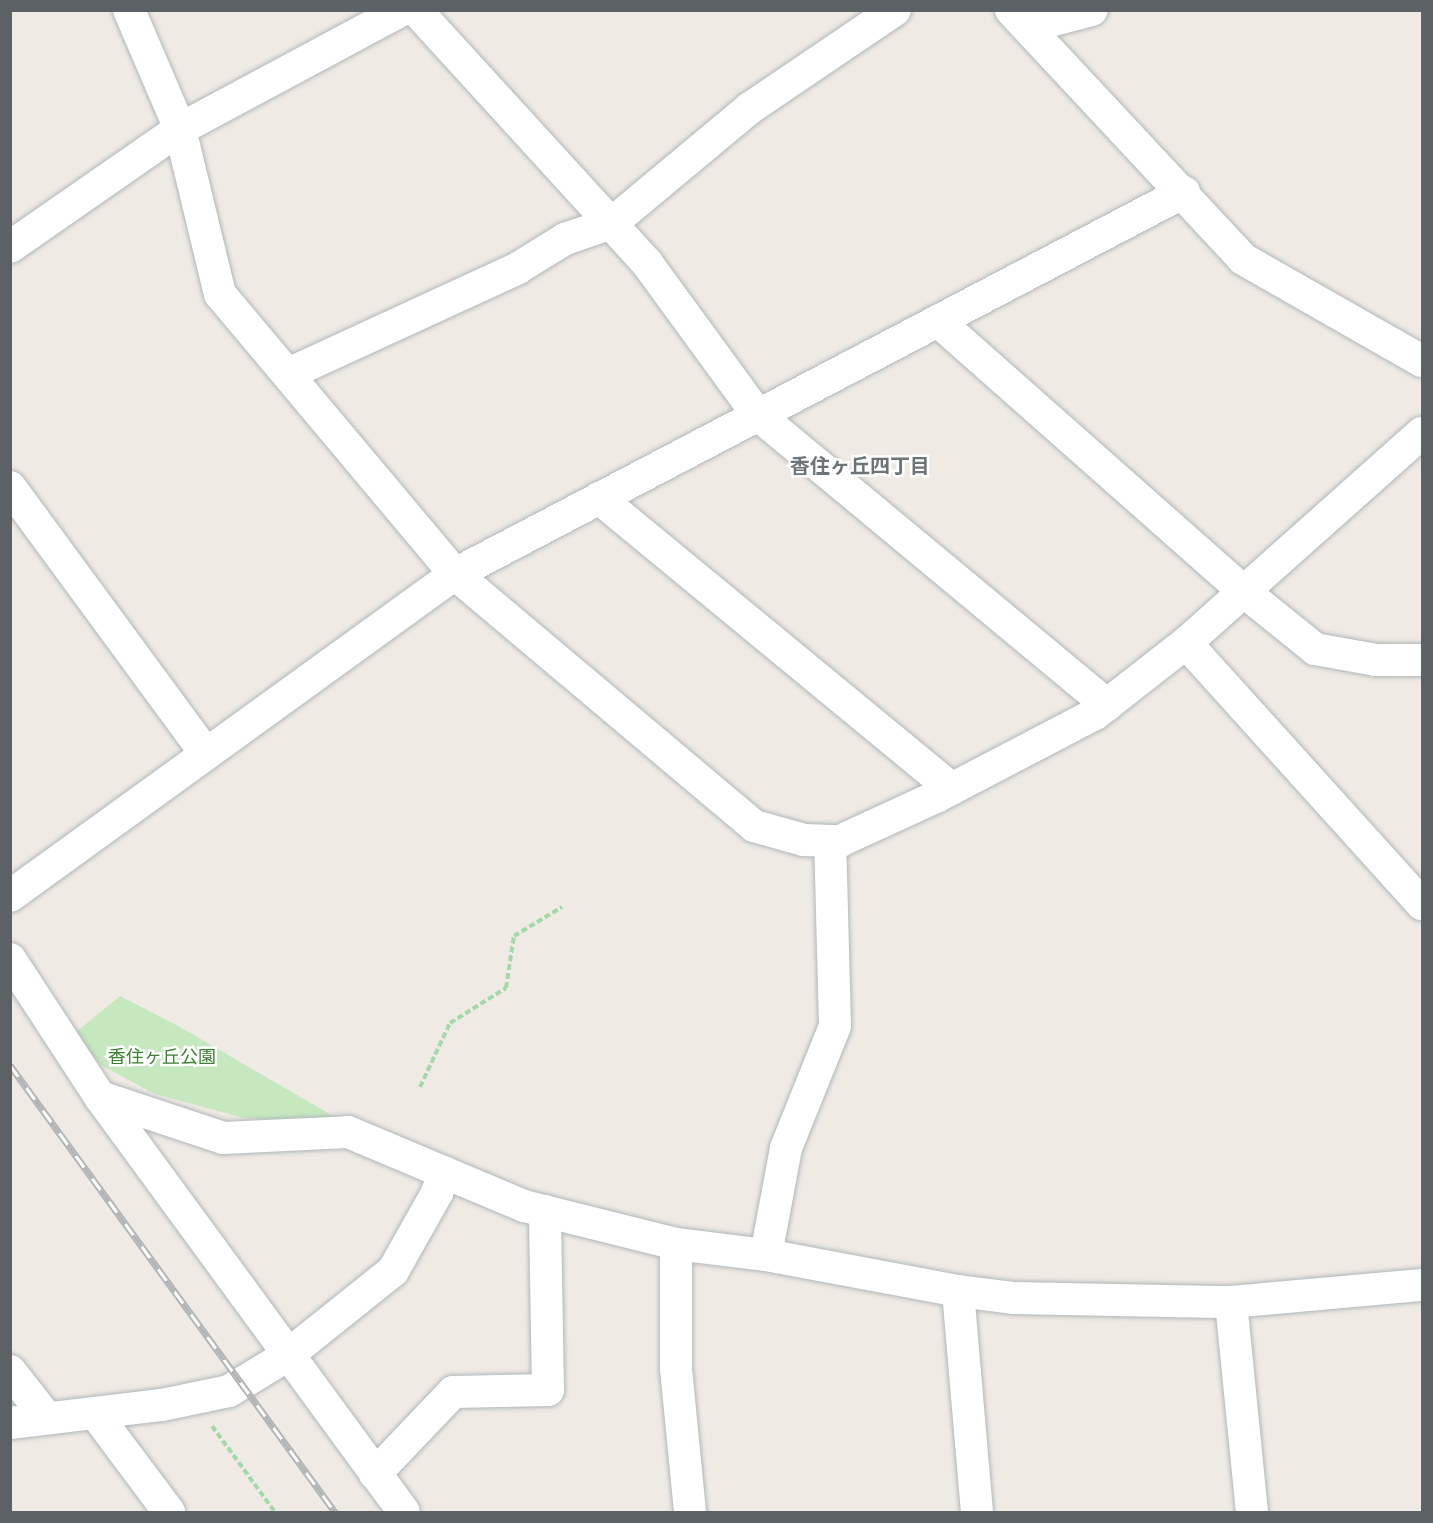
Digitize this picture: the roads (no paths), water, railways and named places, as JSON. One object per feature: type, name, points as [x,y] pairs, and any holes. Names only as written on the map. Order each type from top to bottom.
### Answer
[{"type":"street","points":[[129,10],[180,129],[220,294],[455,574],[754,826],[804,840],[840,841],[952,789],[1107,705],[1186,643],[1242,590],[1422,433]]},
{"type":"street","points":[[10,247],[180,129],[402,10]]},
{"type":"street","points":[[416,10],[647,263],[758,415],[1107,705]]},
{"type":"street","points":[[288,374],[518,268],[565,239],[612,223],[750,108],[895,10]]},
{"type":"street","points":[[1019,19],[1092,10]]},
{"type":"street","points":[[1019,19],[1184,192],[1243,259],[1422,362]]},
{"type":"street","points":[[10,896],[455,574],[1184,192]]},
{"type":"street","points":[[938,321],[1242,590],[1315,649],[1376,660],[1422,660]]},
{"type":"street","points":[[10,488],[206,754]]},
{"type":"street","points":[[599,498],[952,789]]},
{"type":"street","points":[[1186,643],[1422,904]]},
{"type":"street","points":[[765,1255],[786,1148],[835,1026],[830,841]]},
{"type":"street","points":[[10,959],[100,1097],[404,1512]]},
{"type":"street","points":[[100,1097],[223,1138],[348,1132],[545,1211],[676,1244],[765,1255],[958,1291],[1013,1298],[1231,1302],[1422,1285]]},
{"type":"street","points":[[10,1423],[94,1413],[229,1391],[288,1355],[393,1271],[444,1172]]},
{"type":"street","points":[[375,1474],[453,1392],[548,1390],[545,1211]]},
{"type":"street","points":[[676,1244],[676,1368],[690,1512]]},
{"type":"street","points":[[958,1291],[977,1512]]},
{"type":"street","points":[[1231,1302],[1252,1512]]},
{"type":"street","points":[[10,1371],[48,1418]]},
{"type":"street","points":[[94,1413],[169,1512]]},
{"type":"railway","points":[[10,1065],[335,1512]]},
{"type":"district","name":"香住ヶ丘四丁目","points":[[860,466]]},
{"type":"park label","name":"香住ヶ丘公園","points":[[162,1057]]}]
